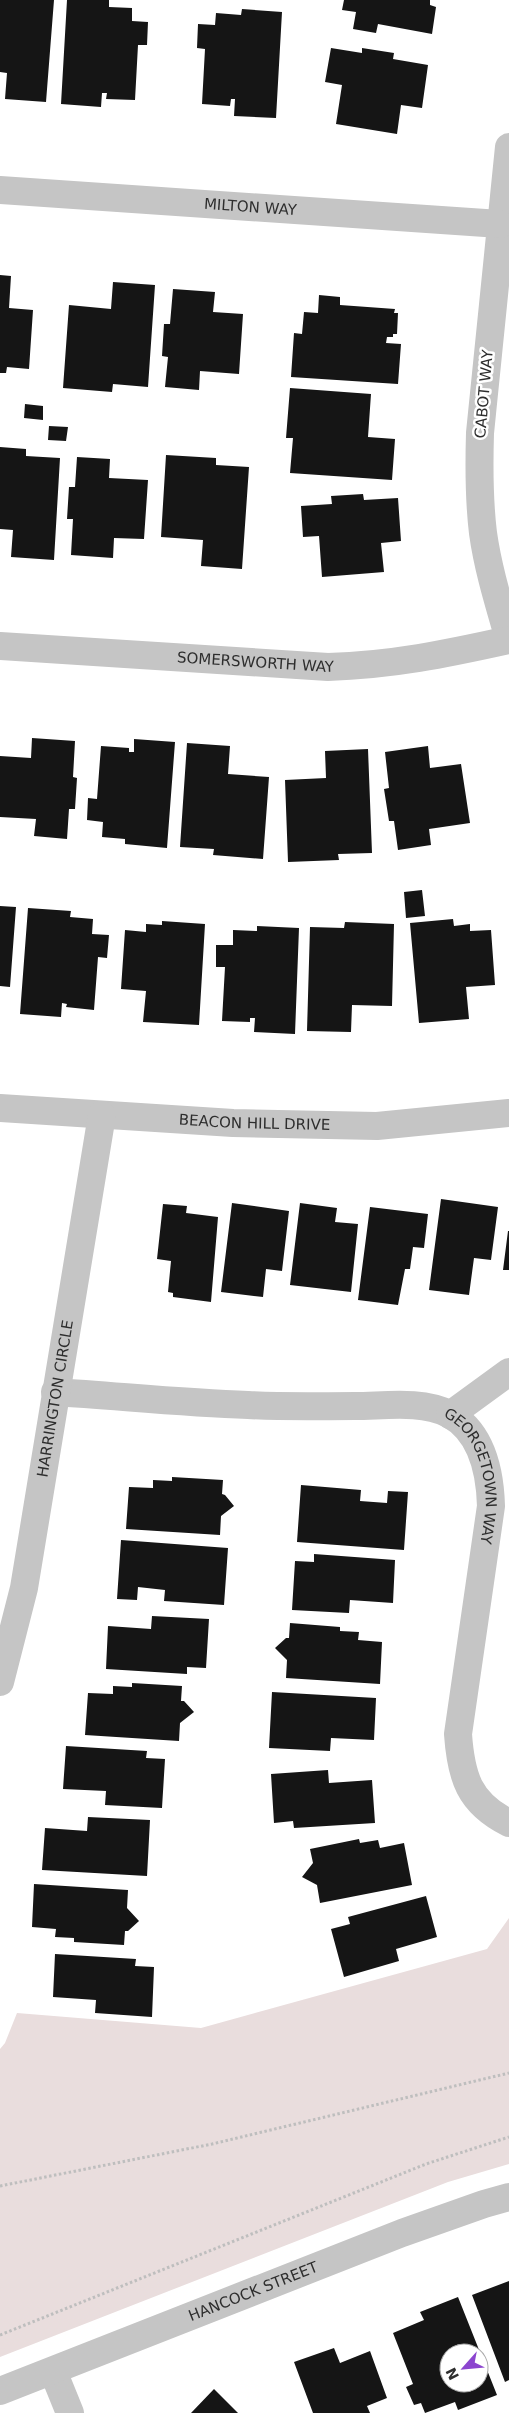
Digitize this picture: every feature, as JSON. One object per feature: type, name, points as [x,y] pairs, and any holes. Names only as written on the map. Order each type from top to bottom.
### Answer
[{"type":"street","name":"CABOT WAY","points":[[509,147],[480,433],[479,471],[484,535],[491,576],[509,640]]},
{"type":"street","name":"MILTON WAY","points":[[0,190],[500,224]]},
{"type":"street","name":"SOMERSWORTH WAY","points":[[0,646],[328,667],[376,665],[421,659],[509,640]]},
{"type":"street","name":"BEACON HILL DRIVE","points":[[0,1108],[242,1123],[377,1126],[509,1113]]},
{"type":"street","name":"HARRINGTON CIRCLE","points":[[0,1682],[24,1588],[102,1115]]},
{"type":"street","points":[[450,1415],[509,1372]]},
{"type":"street","name":"GEORGETOWN WAY","points":[[55,1392],[248,1405],[421,1406],[450,1415],[464,1426],[476,1440],[484,1459],[490,1480],[491,1506],[458,1734],[460,1759],[466,1783],[480,1804],[509,1823]]},
{"type":"street","name":"HANCOCK STREET","points":[[0,2390],[402,2234],[484,2204],[509,2197]]},
{"type":"street","points":[[53,2371],[70,2413]]},
{"type":"path","points":[[0,2186],[212,2144],[509,2073]]},
{"type":"path","points":[[0,2335],[408,2171],[509,2137]]},
{"type":"shaded area","points":[[509,1918],[509,2164],[448,2182],[0,2357],[0,2049],[5,2043],[17,2013],[201,2028],[487,1949]]},
{"type":"building","points":[[0,0],[54,0],[46,102],[5,99],[7,73],[0,72]]},
{"type":"building","points":[[67,0],[109,0],[109,7],[132,8],[132,21],[148,22],[147,45],[138,45],[135,100],[106,99],[107,93],[102,93],[101,107],[61,104]]},
{"type":"building","points":[[344,0],[430,0],[430,5],[436,7],[432,34],[378,24],[376,33],[353,29],[356,12],[342,10]]},
{"type":"building","points":[[242,9],[282,12],[276,118],[234,116],[235,99],[231,99],[230,106],[202,104],[205,49],[197,48],[198,24],[215,25],[216,13],[241,15]]},
{"type":"building","points":[[331,48],[362,53],[362,48],[394,53],[393,59],[428,65],[422,108],[401,105],[397,134],[336,124],[342,85],[325,82]]},
{"type":"building","points":[[0,275],[11,276],[9,308],[33,310],[29,369],[7,367],[6,373],[0,373]]},
{"type":"building","points":[[113,282],[155,285],[148,387],[113,384],[112,392],[63,388],[69,305],[111,309]]},
{"type":"building","points":[[173,289],[215,292],[213,312],[243,314],[239,374],[200,371],[199,390],[165,387],[168,357],[162,356],[164,324],[170,324]]},
{"type":"building","points":[[319,295],[340,297],[340,305],[395,309],[394,313],[398,313],[397,334],[393,334],[393,337],[387,337],[386,343],[401,344],[398,384],[291,377],[294,333],[302,334],[304,312],[318,313]]},
{"type":"building","points":[[290,388],[371,394],[368,437],[395,439],[392,480],[290,473],[293,438],[286,438]]},
{"type":"building","points":[[25,404],[43,406],[43,420],[24,418]]},
{"type":"building","points":[[49,426],[68,427],[66,441],[48,440]]},
{"type":"building","points":[[0,447],[26,449],[26,456],[60,458],[54,560],[11,557],[13,530],[0,529]]},
{"type":"building","points":[[166,455],[216,458],[216,465],[249,467],[242,569],[201,566],[203,540],[161,537]]},
{"type":"building","points":[[77,457],[110,459],[109,478],[148,480],[144,539],[114,538],[113,558],[71,555],[73,519],[67,519],[69,487],[75,487]]},
{"type":"building","points":[[363,494],[364,500],[398,498],[401,541],[381,543],[384,572],[322,577],[319,536],[303,537],[301,506],[332,504],[331,496]]},
{"type":"building","points":[[32,738],[75,741],[73,777],[77,778],[75,809],[69,809],[67,839],[34,836],[36,819],[0,817],[0,756],[31,758]]},
{"type":"building","points":[[134,739],[175,742],[167,848],[125,844],[125,839],[102,837],[103,822],[87,820],[88,798],[97,799],[101,746],[129,748],[129,752],[134,752]]},
{"type":"building","points":[[187,743],[230,746],[228,774],[269,777],[263,859],[213,855],[214,849],[180,847]]},
{"type":"building","points":[[428,746],[430,768],[461,764],[470,823],[429,829],[431,845],[398,850],[394,821],[389,821],[384,789],[389,788],[385,752]]},
{"type":"building","points":[[368,749],[372,853],[338,854],[339,860],[288,862],[285,780],[326,778],[325,751]]},
{"type":"building","points":[[422,890],[425,916],[406,918],[404,892]]},
{"type":"building","points":[[0,906],[16,907],[10,987],[0,986]]},
{"type":"building","points":[[28,908],[71,911],[70,917],[93,919],[92,934],[109,935],[107,958],[98,957],[94,1010],[66,1007],[67,1004],[62,1003],[61,1017],[20,1014]]},
{"type":"building","points":[[453,919],[454,926],[470,924],[470,931],[491,930],[495,985],[466,987],[469,1019],[419,1023],[410,923]]},
{"type":"building","points":[[162,921],[205,924],[199,1025],[143,1022],[146,991],[121,989],[125,930],[146,932],[146,924],[162,925]]},
{"type":"building","points":[[345,922],[394,924],[392,1006],[352,1005],[351,1032],[307,1031],[310,927],[344,928]]},
{"type":"building","points":[[257,926],[299,928],[295,1034],[254,1032],[255,1018],[250,1018],[250,1022],[222,1021],[225,967],[216,967],[216,945],[233,945],[233,930],[257,931]]},
{"type":"building","points":[[441,1199],[498,1207],[491,1260],[474,1258],[469,1295],[429,1290]]},
{"type":"building","points":[[232,1203],[289,1211],[282,1271],[266,1269],[263,1297],[221,1292]]},
{"type":"building","points":[[300,1203],[337,1208],[335,1222],[358,1224],[351,1292],[290,1285]]},
{"type":"building","points":[[163,1204],[187,1206],[186,1213],[218,1217],[211,1302],[173,1297],[173,1293],[168,1292],[171,1261],[157,1259]]},
{"type":"building","points":[[370,1207],[428,1214],[424,1248],[413,1247],[410,1269],[405,1269],[398,1305],[358,1300]]},
{"type":"building","points":[[508,1231],[509,1270],[503,1270]]},
{"type":"building","points":[[172,1477],[223,1480],[222,1494],[234,1506],[221,1516],[220,1535],[126,1529],[129,1487],[153,1488],[153,1480],[172,1481]]},
{"type":"building","points":[[301,1485],[361,1490],[360,1501],[387,1503],[388,1491],[408,1492],[404,1550],[297,1542]]},
{"type":"building","points":[[121,1540],[228,1548],[224,1605],[164,1601],[165,1590],[138,1587],[137,1600],[117,1599]]},
{"type":"building","points":[[314,1554],[395,1560],[393,1603],[350,1600],[349,1613],[292,1610],[295,1561],[314,1562]]},
{"type":"building","points":[[152,1616],[209,1619],[206,1668],[187,1667],[187,1674],[106,1669],[108,1626],[151,1629]]},
{"type":"building","points":[[290,1623],[340,1627],[340,1631],[359,1632],[358,1640],[382,1642],[380,1684],[286,1678],[287,1660],[275,1648],[286,1638],[289,1638]]},
{"type":"building","points":[[132,1683],[182,1686],[181,1701],[184,1701],[194,1712],[180,1723],[179,1741],[85,1735],[88,1693],[113,1694],[113,1686],[132,1687]]},
{"type":"building","points":[[272,1692],[376,1698],[374,1740],[331,1738],[330,1751],[269,1748]]},
{"type":"building","points":[[66,1746],[147,1751],[146,1758],[165,1759],[162,1808],[105,1805],[106,1791],[63,1789]]},
{"type":"building","points":[[328,1770],[329,1783],[372,1780],[375,1823],[294,1828],[293,1821],[274,1823],[271,1774]]},
{"type":"building","points":[[88,1817],[150,1820],[147,1876],[42,1870],[45,1828],[87,1831]]},
{"type":"building","points":[[359,1839],[360,1843],[378,1840],[380,1848],[404,1843],[412,1885],[320,1903],[317,1885],[302,1877],[313,1863],[310,1849]]},
{"type":"building","points":[[34,1884],[128,1890],[127,1908],[139,1921],[128,1931],[125,1931],[124,1945],[74,1942],[74,1938],[55,1937],[56,1929],[32,1927]]},
{"type":"building","points":[[426,1896],[437,1937],[396,1949],[399,1961],[344,1977],[331,1929],[350,1924],[348,1917]]},
{"type":"building","points":[[55,1954],[136,1959],[135,1966],[154,1967],[152,2017],[95,2013],[96,2000],[53,1997]]},
{"type":"building","points":[[509,2281],[509,2380],[505,2382],[472,2295]]},
{"type":"building","points":[[458,2297],[476,2343],[439,2343],[439,2393],[489,2393],[489,2375],[497,2395],[458,2410],[455,2402],[425,2413],[421,2403],[414,2405],[406,2387],[413,2384],[393,2333],[424,2320],[420,2312]]},
{"type":"building","points":[[334,2348],[340,2363],[370,2351],[387,2398],[367,2406],[370,2413],[313,2413],[294,2362]]},
{"type":"building","points":[[214,2389],[238,2413],[191,2413]]}]
